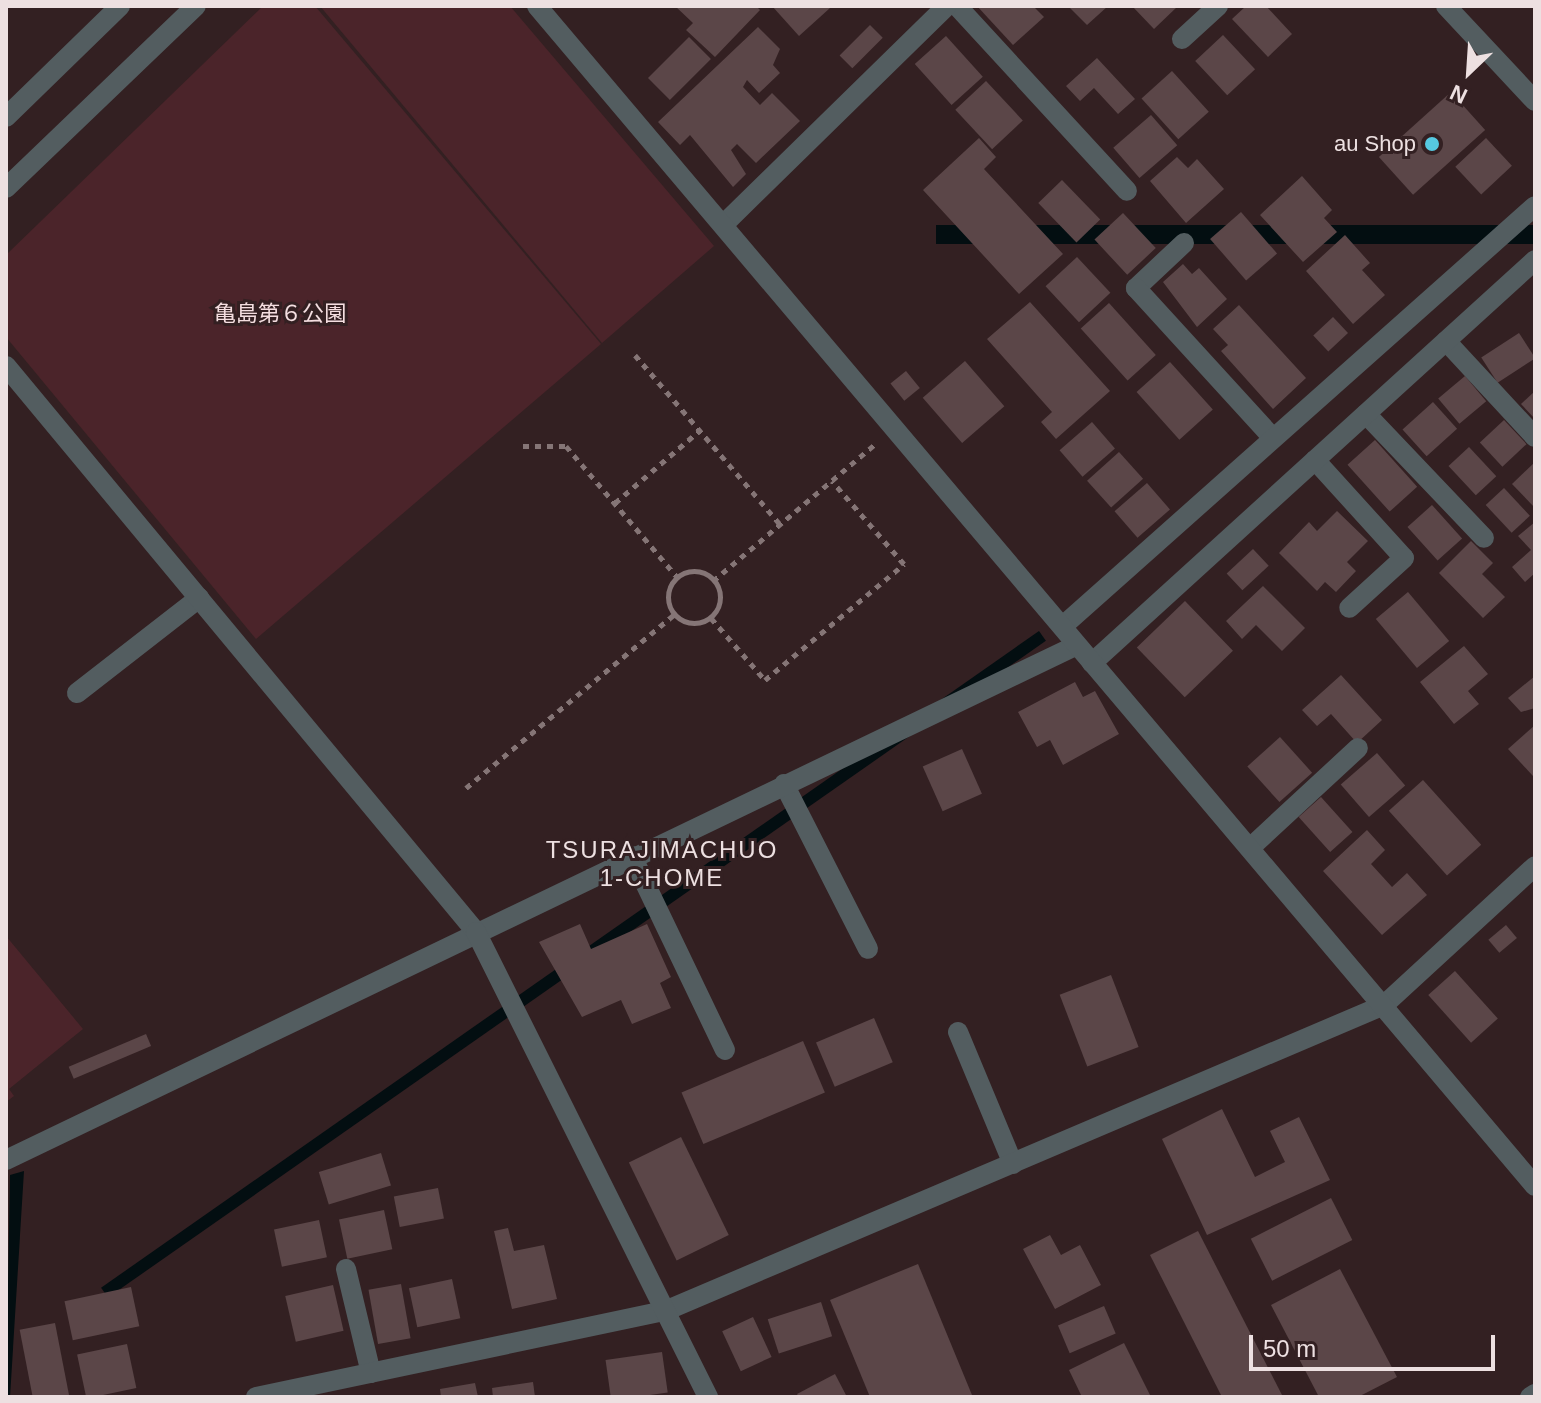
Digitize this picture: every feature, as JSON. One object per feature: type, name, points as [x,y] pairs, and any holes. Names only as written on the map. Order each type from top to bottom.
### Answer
[{"type":"street","points":[[6,117],[120,6]]},
{"type":"street","points":[[6,188],[196,6]]},
{"type":"street","points":[[537,6],[893,429],[1064,625],[1092,663],[1535,1186]]},
{"type":"street","points":[[723,225],[947,6]]},
{"type":"street","points":[[957,6],[1127,191]]},
{"type":"street","points":[[1182,39],[1218,6]]},
{"type":"street","points":[[1446,6],[1535,101]]},
{"type":"street","points":[[1064,625],[1535,206]]},
{"type":"street","points":[[1184,243],[1136,288],[1272,437]]},
{"type":"street","points":[[1092,663],[1535,260]]},
{"type":"street","points":[[1446,341],[1535,437]]},
{"type":"street","points":[[6,366],[475,931],[708,1397]]},
{"type":"street","points":[[1366,414],[1484,538]]},
{"type":"street","points":[[1315,460],[1404,558],[1349,608]]},
{"type":"street","points":[[77,693],[199,598]]},
{"type":"street","points":[[6,1160],[475,931],[1077,645]]},
{"type":"street","points":[[1250,848],[1358,748]]},
{"type":"street","points":[[784,784],[868,949]]},
{"type":"street","points":[[632,856],[725,1050]]},
{"type":"street","points":[[256,1397],[665,1311],[1384,1005],[1535,866]]},
{"type":"street","points":[[958,1032],[1013,1164]]},
{"type":"street","points":[[346,1269],[371,1373]]},
{"type":"street","points":[[1530,1397],[1535,1394]]},
{"type":"path","points":[[635,355],[780,524]]},
{"type":"path","points":[[713,581],[893,429]]},
{"type":"path","points":[[615,503],[700,431]]},
{"type":"path","points":[[523,446],[566,446],[677,577]]},
{"type":"path","points":[[711,618],[765,680],[904,564],[832,481]]},
{"type":"path","points":[[700,572],[713,581],[720,596],[711,618],[696,623],[674,615],[668,591],[677,577],[700,572]]},
{"type":"path","points":[[466,788],[674,615]]},
{"type":"green space","name":"亀島第６公園","points":[[263,6],[315,6],[601,344],[256,639],[6,337],[6,255]]},
{"type":"green space","points":[[320,6],[510,6],[714,246],[602,343]]},
{"type":"green space","points":[[6,936],[83,1029],[9,1089],[14,1096],[6,1102]]},
{"type":"shaded area","points":[[936,225],[1535,225],[1535,244],[936,244]]},
{"type":"shaded area","points":[[1039,631],[1046,641],[108,1298],[101,1288]]},
{"type":"shaded area","points":[[24,1171],[10,1397],[6,1397],[10,1175]]},
{"type":"building","points":[[675,6],[756,6],[760,10],[715,57],[686,30],[693,23]]},
{"type":"building","points":[[772,6],[828,6],[830,8],[799,36]]},
{"type":"building","points":[[977,6],[1033,6],[1044,17],[1013,45]]},
{"type":"building","points":[[1068,6],[1108,6],[1087,25]]},
{"type":"building","points":[[1132,6],[1178,6],[1154,29]]},
{"type":"building","points":[[1246,6],[1266,6],[1292,34],[1268,57],[1232,19]]},
{"type":"building","points":[[870,25],[883,38],[852,68],[840,55]]},
{"type":"building","points":[[758,27],[780,49],[773,65],[780,73],[759,93],[747,80],[743,87],[760,105],[772,93],[800,121],[756,163],[737,144],[731,150],[746,174],[733,187],[690,135],[680,145],[658,122]]},
{"type":"building","points":[[1223,35],[1255,69],[1227,95],[1195,61]]},
{"type":"building","points":[[946,36],[983,77],[952,105],[915,64]]},
{"type":"building","points":[[689,37],[711,59],[670,100],[648,78]]},
{"type":"building","points":[[1097,58],[1135,99],[1118,114],[1094,88],[1080,101],[1066,86]]},
{"type":"building","points":[[1172,71],[1209,112],[1178,139],[1142,98]]},
{"type":"building","points":[[986,81],[1023,120],[992,149],[955,110]]},
{"type":"building","name":"au Shop","points":[[1451,92],[1485,130],[1413,195],[1379,157]]},
{"type":"building","points":[[1151,115],[1177,145],[1140,178],[1113,148]]},
{"type":"building","points":[[979,138],[996,157],[984,169],[1063,254],[1019,294],[923,190]]},
{"type":"building","points":[[1486,138],[1512,166],[1481,194],[1455,167]]},
{"type":"building","points":[[1177,157],[1188,168],[1197,159],[1224,189],[1186,223],[1150,181]]},
{"type":"building","points":[[1302,176],[1332,210],[1324,218],[1337,232],[1303,262],[1260,215]]},
{"type":"building","points":[[1062,180],[1100,220],[1076,242],[1038,203]]},
{"type":"building","points":[[1241,212],[1277,254],[1246,280],[1210,239]]},
{"type":"building","points":[[1123,213],[1156,248],[1127,275],[1094,240]]},
{"type":"building","points":[[1345,235],[1370,263],[1362,270],[1385,295],[1353,324],[1306,271]]},
{"type":"building","points":[[1077,257],[1110,293],[1079,322],[1046,286]]},
{"type":"building","points":[[1183,264],[1192,274],[1199,268],[1227,299],[1197,327],[1163,282]]},
{"type":"building","points":[[1030,302],[1110,391],[1056,439],[1041,422],[1052,412],[987,339]]},
{"type":"building","points":[[1109,303],[1156,355],[1128,380],[1081,328]]},
{"type":"building","points":[[1239,305],[1306,378],[1273,409],[1221,351],[1228,345],[1213,329]]},
{"type":"building","points":[[1333,317],[1348,333],[1328,352],[1313,335]]},
{"type":"building","points":[[1519,333],[1535,358],[1498,383],[1481,358]]},
{"type":"building","points":[[965,361],[1004,406],[962,443],[923,398]]},
{"type":"building","points":[[1170,362],[1213,410],[1179,440],[1137,392]]},
{"type":"building","points":[[906,371],[920,388],[904,401],[890,384]]},
{"type":"building","points":[[1465,376],[1486,401],[1459,424],[1438,398]]},
{"type":"building","points":[[1535,391],[1535,419],[1521,404]]},
{"type":"building","points":[[1433,402],[1457,429],[1427,456],[1403,429]]},
{"type":"building","points":[[1504,420],[1527,444],[1502,467],[1480,443]]},
{"type":"building","points":[[1092,422],[1115,448],[1083,477],[1060,450]]},
{"type":"building","points":[[1375,440],[1417,487],[1390,512],[1348,465]]},
{"type":"building","points":[[1469,447],[1496,476],[1476,495],[1449,466]]},
{"type":"building","points":[[1119,452],[1143,479],[1111,508],[1087,481]]},
{"type":"building","points":[[1535,462],[1535,508],[1512,484]]},
{"type":"building","points":[[1147,483],[1170,509],[1138,538],[1115,511]]},
{"type":"building","points":[[1504,488],[1530,516],[1512,533],[1486,505]]},
{"type":"building","points":[[1432,505],[1462,538],[1438,561],[1407,527]]},
{"type":"building","points":[[1337,511],[1368,541],[1347,562],[1356,571],[1336,592],[1325,582],[1317,591],[1279,553],[1309,522],[1317,531]]},
{"type":"building","points":[[1535,522],[1535,573],[1525,582],[1512,567],[1531,550],[1518,536]]},
{"type":"building","points":[[1471,541],[1493,563],[1482,574],[1505,597],[1483,618],[1439,573]]},
{"type":"building","points":[[1253,549],[1269,566],[1242,590],[1227,574]]},
{"type":"building","points":[[1263,586],[1305,628],[1282,651],[1256,625],[1242,639],[1226,621]]},
{"type":"building","points":[[1408,592],[1449,641],[1417,668],[1376,619]]},
{"type":"building","points":[[1185,601],[1233,651],[1185,697],[1137,648]]},
{"type":"building","points":[[1464,646],[1488,674],[1468,691],[1479,704],[1454,724],[1420,682]]},
{"type":"building","points":[[1341,675],[1382,720],[1357,743],[1331,714],[1317,726],[1302,710]]},
{"type":"building","points":[[1535,676],[1535,708],[1521,712],[1508,698]]},
{"type":"building","points":[[1075,682],[1083,697],[1095,691],[1119,734],[1063,765],[1050,740],[1037,747],[1018,712]]},
{"type":"building","points":[[1535,725],[1535,774],[1533,776],[1508,749]]},
{"type":"building","points":[[1280,737],[1312,773],[1279,802],[1247,766]]},
{"type":"building","points":[[962,749],[982,794],[943,811],[923,766]]},
{"type":"building","points":[[1377,753],[1405,785],[1369,817],[1341,784]]},
{"type":"building","points":[[1423,780],[1481,845],[1447,875],[1389,811]]},
{"type":"building","points":[[1321,797],[1352,832],[1330,852],[1299,817]]},
{"type":"building","points":[[1367,830],[1385,850],[1371,864],[1392,887],[1407,873],[1427,895],[1382,935],[1323,871]]},
{"type":"building","points":[[580,924],[591,949],[647,924],[671,977],[660,983],[671,1008],[632,1024],[621,1000],[582,1017],[539,942]]},
{"type":"building","points":[[1506,925],[1517,938],[1499,953],[1488,940]]},
{"type":"building","points":[[1455,971],[1498,1019],[1471,1043],[1428,995]]},
{"type":"building","points":[[1111,975],[1139,1047],[1087,1067],[1060,995]]},
{"type":"building","points":[[874,1018],[893,1062],[835,1087],[816,1043]]},
{"type":"building","points":[[146,1034],[151,1046],[74,1079],[69,1067]]},
{"type":"building","points":[[803,1041],[825,1093],[703,1144],[681,1093]]},
{"type":"building","points":[[1222,1109],[1255,1177],[1285,1162],[1270,1131],[1299,1117],[1330,1180],[1207,1235],[1162,1139]]},
{"type":"building","points":[[681,1137],[729,1235],[677,1260],[629,1162]]},
{"type":"building","points":[[381,1153],[391,1186],[329,1205],[319,1172]]},
{"type":"building","points":[[438,1188],[444,1218],[400,1227],[394,1197]]},
{"type":"building","points":[[1331,1198],[1352,1240],[1272,1281],[1251,1239]]},
{"type":"building","points":[[384,1210],[392,1249],[347,1259],[339,1220]]},
{"type":"building","points":[[319,1220],[327,1257],[282,1267],[274,1230]]},
{"type":"building","points":[[508,1228],[514,1251],[544,1245],[557,1299],[512,1309],[494,1231]]},
{"type":"building","points":[[1198,1231],[1283,1397],[1222,1397],[1150,1255]]},
{"type":"building","points":[[1050,1235],[1061,1255],[1080,1245],[1101,1285],[1055,1309],[1023,1249]]},
{"type":"building","points":[[918,1264],[972,1395],[870,1397],[830,1300]]},
{"type":"building","points":[[1340,1269],[1397,1377],[1358,1397],[1319,1397],[1271,1305]]},
{"type":"building","points":[[452,1279],[460,1318],[417,1327],[409,1288]]},
{"type":"building","points":[[401,1284],[411,1338],[378,1344],[369,1290]]},
{"type":"building","points":[[333,1285],[344,1331],[296,1342],[285,1296]]},
{"type":"building","points":[[131,1287],[139,1326],[73,1340],[64,1301]]},
{"type":"building","points":[[821,1302],[832,1336],[779,1354],[768,1319]]},
{"type":"building","points":[[1104,1306],[1116,1334],[1070,1353],[1058,1326]]},
{"type":"building","points":[[753,1317],[772,1357],[741,1371],[722,1331]]},
{"type":"building","points":[[55,1323],[69,1397],[33,1397],[20,1330]]},
{"type":"building","points":[[1124,1343],[1151,1397],[1082,1397],[1069,1370]]},
{"type":"building","points":[[127,1344],[136,1388],[86,1397],[77,1355]]},
{"type":"building","points":[[662,1352],[668,1393],[611,1397],[606,1360]]},
{"type":"building","points":[[835,1374],[847,1397],[799,1397],[797,1394]]},
{"type":"building","points":[[533,1382],[535,1397],[493,1397],[492,1388]]},
{"type":"building","points":[[475,1383],[478,1397],[441,1397],[440,1389]]},
{"type":"place","name":"au Shop","points":[[1432,144]]},
{"type":"district","name":"TSURAJIMACHUO 1-CHOME","points":[[662,864]]}]
